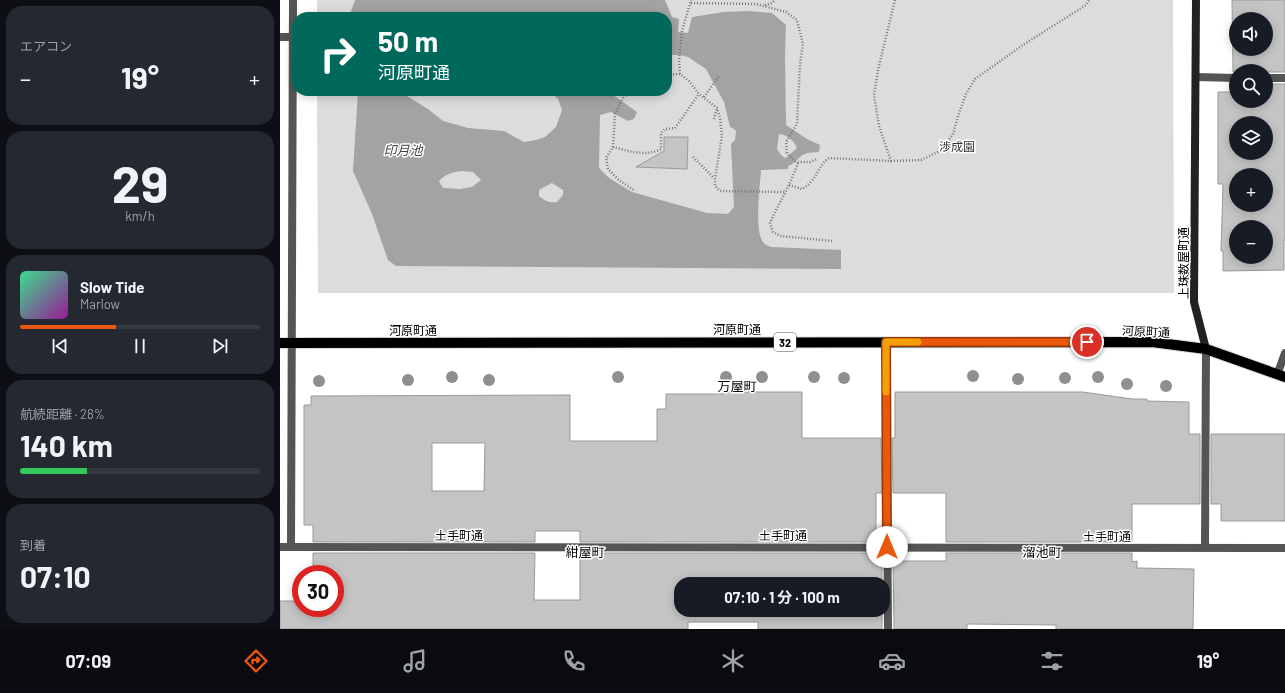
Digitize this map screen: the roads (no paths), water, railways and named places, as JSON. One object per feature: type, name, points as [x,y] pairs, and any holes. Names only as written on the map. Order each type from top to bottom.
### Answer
[{"type":"main road","name":"河原町通","points":[[280,343],[1152,342],[1206,349],[1281,376]]},
{"type":"street","points":[[293,0],[293,12]]},
{"type":"street","name":"上珠数屋町通","points":[[1196,0],[1194,302],[1206,349],[1205,548]]},
{"type":"street","points":[[280,37],[292,37]]},
{"type":"street","points":[[1196,77],[1229,78]]},
{"type":"street","points":[[1273,78],[1285,78]]},
{"type":"street","points":[[291,547],[293,96]]},
{"type":"street","points":[[886,342],[888,629]]},
{"type":"street","points":[[1281,376],[1285,353]]},
{"type":"street","name":"土手町通","points":[[280,547],[1285,548]]},
{"type":"water","name":"印月池","points":[[355,0],[665,0],[670,12],[351,12]]},
{"type":"water","name":"印月池","points":[[747,11],[772,13],[786,25],[786,125],[807,139],[820,145],[819,152],[807,153],[803,155],[798,153],[792,140],[779,134],[777,149],[781,155],[789,161],[788,169],[761,170],[758,207],[760,236],[766,245],[771,247],[841,250],[841,269],[396,266],[388,260],[372,214],[353,171],[358,96],[407,96],[428,109],[443,121],[468,128],[504,131],[524,142],[545,137],[556,127],[562,110],[558,99],[555,96],[614,96],[637,112],[634,119],[628,121],[611,112],[600,115],[599,168],[609,178],[632,192],[707,213],[728,214],[734,207],[731,144],[735,140],[736,131],[730,127],[724,102],[706,69],[688,57],[672,55],[672,17],[679,19],[678,32],[688,33],[692,17],[724,12]],"holes":[[[455,172],[473,172],[481,180],[472,187],[460,189],[443,188],[439,181]],[[552,183],[563,190],[563,195],[557,202],[547,201],[539,196],[539,190]]]},
{"type":"waterway","points":[[789,161],[798,153]]},
{"type":"district","name":"万屋町","points":[[737,386]]},
{"type":"district","name":"紺屋町","points":[[585,552]]},
{"type":"district","name":"溜池町","points":[[1042,552]]},
{"type":"park label","name":"渉成園","points":[[957,146]]}]
